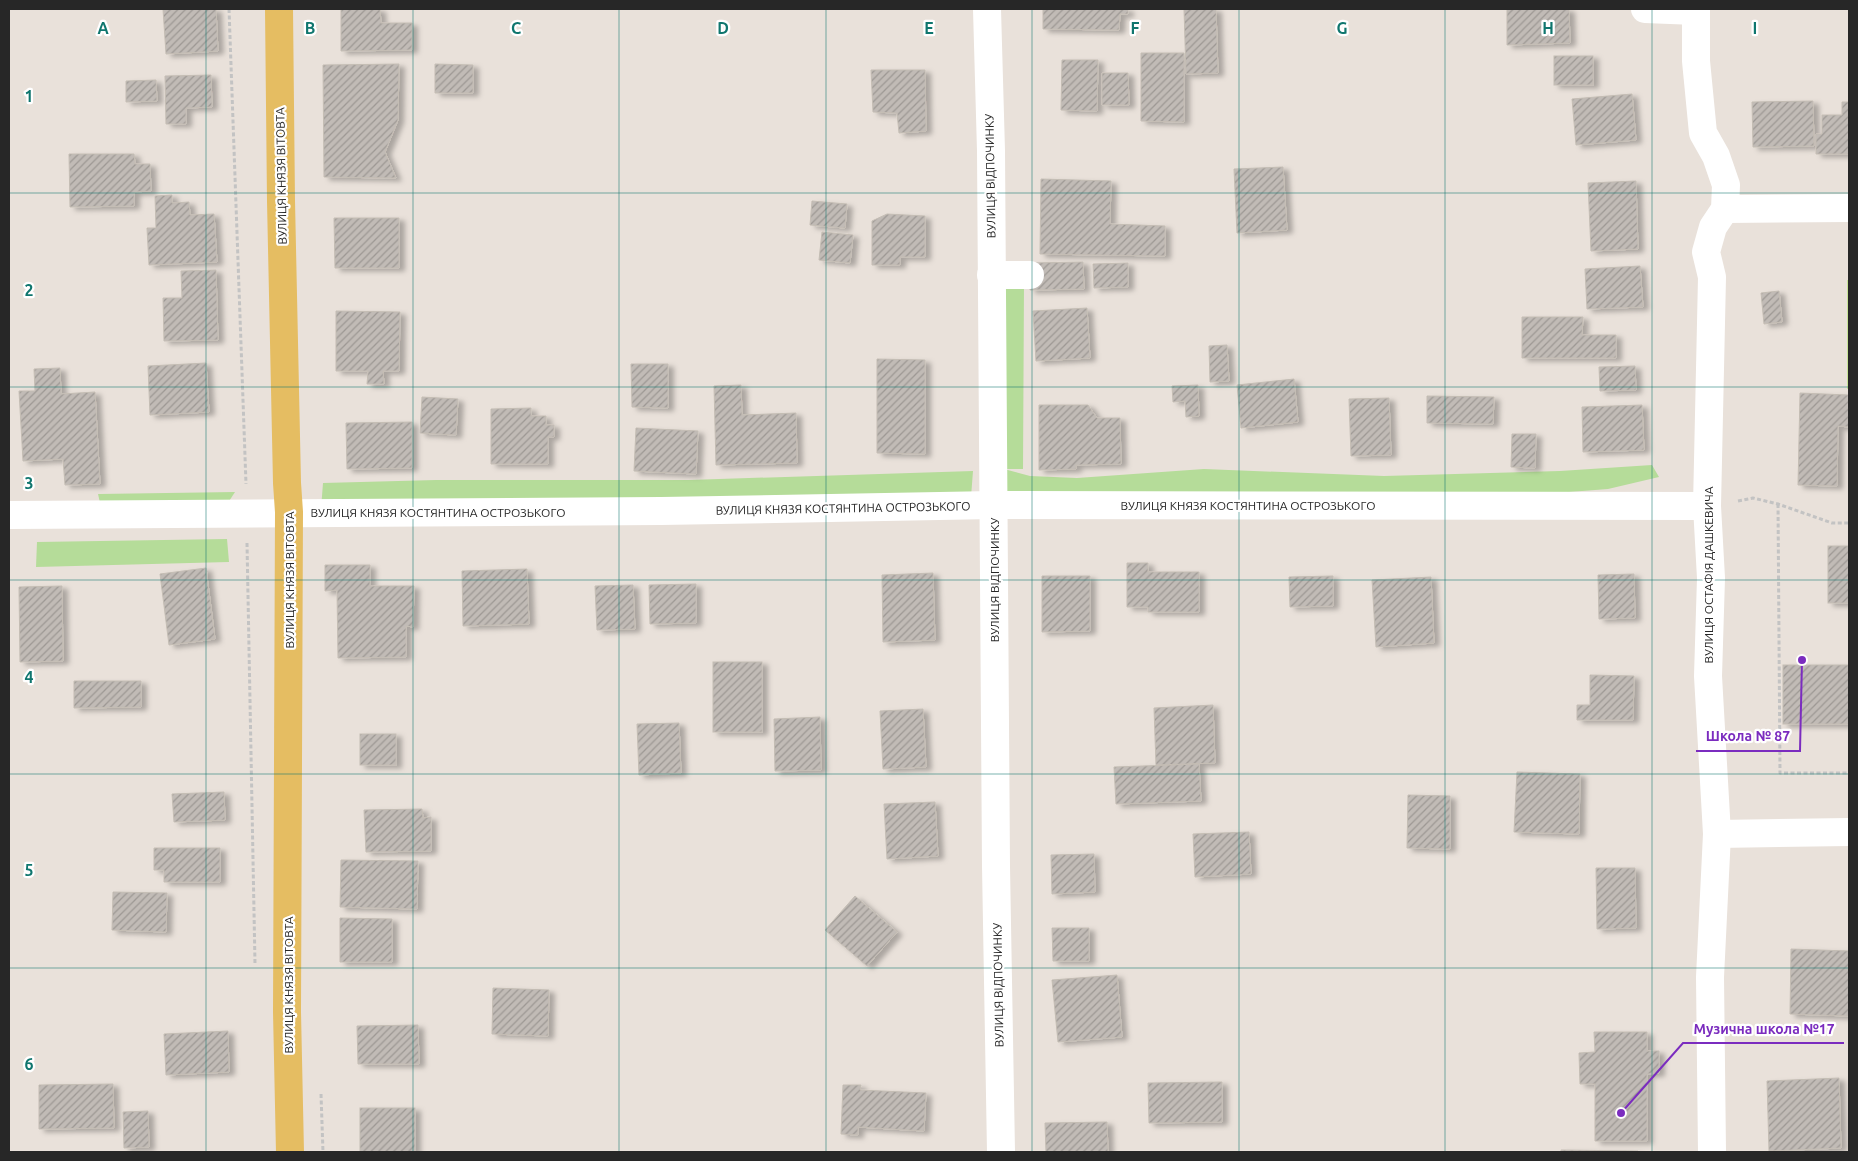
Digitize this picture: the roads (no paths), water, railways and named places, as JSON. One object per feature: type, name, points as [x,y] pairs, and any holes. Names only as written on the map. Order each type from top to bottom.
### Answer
[{"type":"main road","name":"ВУЛИЦЯ КНЯЗЯ ВІТОВТА","points":[[279,9],[281,201],[289,512],[287,1012],[290,1152]]},
{"type":"street","name":"ВУЛИЦЯ ВІДПОЧИНКУ","points":[[987,9],[991,150],[996,866],[1002,1152]]},
{"type":"street","points":[[1645,10],[1696,10],[1696,61],[1703,133],[1716,156],[1726,185],[1725,208],[1849,208]]},
{"type":"street","name":"ВУЛИЦЯ ОСТАФІЯ ДАШКЕВИЧА","points":[[1712,1152],[1710,977],[1717,834],[1708,676],[1711,578],[1707,506],[1712,277],[1706,252],[1713,226],[1725,208]]},
{"type":"street","points":[[991,275],[1030,276]]},
{"type":"street","name":"ВУЛИЦЯ КНЯЗЯ КОСТЯНТИНА ОСТРОЗЬКОГО","points":[[9,515],[661,511],[994,506],[1707,506]]},
{"type":"street","points":[[1717,834],[1849,832]]},
{"type":"place","name":"Школа № 87","points":[[1802,660]]},
{"type":"place","name":"Музична школа №17","points":[[1621,1113]]}]
